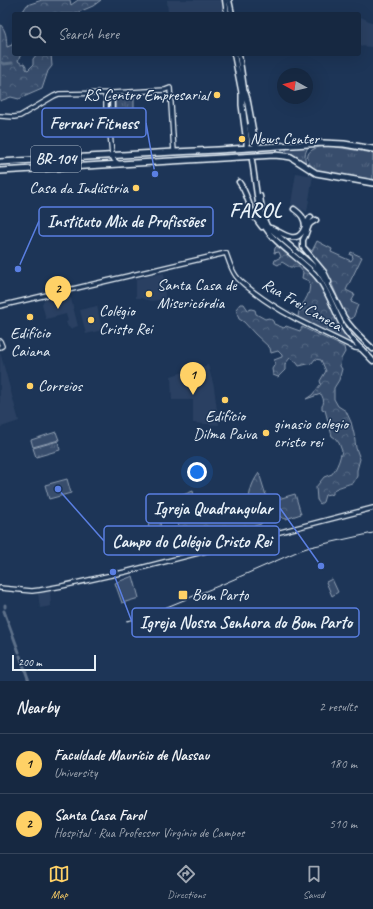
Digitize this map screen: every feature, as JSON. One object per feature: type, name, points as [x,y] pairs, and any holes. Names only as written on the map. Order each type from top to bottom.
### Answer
[{"type":"highway","points":[[243,93],[248,103],[255,143],[258,148]]},
{"type":"highway","points":[[243,93],[242,105],[247,148]]},
{"type":"highway","name":"BR-104","points":[[0,162],[275,147],[331,142],[373,148]]},
{"type":"highway","name":"BR-104","points":[[0,171],[274,155],[291,157],[316,173],[373,183]]},
{"type":"main road","points":[[225,0],[227,12]]},
{"type":"main road","points":[[229,0],[232,12]]},
{"type":"main road","points":[[237,56],[250,142]]},
{"type":"main road","points":[[274,238],[263,226],[260,217],[253,159],[262,211],[267,226],[318,270],[323,276],[347,322],[373,350]]},
{"type":"main road","points":[[239,182],[246,189],[251,210],[263,229],[319,279],[342,326],[373,362]]},
{"type":"main road","points":[[294,209],[304,218],[305,227]]},
{"type":"main road","points":[[267,226],[288,237],[294,238],[300,236],[311,217]]},
{"type":"main road","points":[[316,220],[309,225],[303,240],[303,247],[324,272],[330,284],[332,293]]},
{"type":"main road","points":[[362,349],[373,350]]},
{"type":"street","points":[[0,116],[14,118],[20,116],[59,94],[112,93],[165,90],[170,88],[174,152]]},
{"type":"street","points":[[165,90],[170,92]]},
{"type":"street","points":[[103,93],[106,97],[106,121],[110,132],[112,156],[119,164]]},
{"type":"street","points":[[106,97],[112,93]]},
{"type":"street","points":[[110,132],[112,124],[112,93]]},
{"type":"street","name":"Rua Frei Caneca","points":[[0,306],[226,253],[233,272],[237,278],[261,298],[293,317],[355,348],[362,349]]},
{"type":"street","points":[[0,341],[1,346]]},
{"type":"street","points":[[0,588],[40,590],[75,584],[373,508]]},
{"type":"shaded area","points":[[167,0],[222,0],[225,12],[168,12]]},
{"type":"shaded area","points":[[361,17],[373,23],[373,47],[361,46]]},
{"type":"shaded area","points":[[296,173],[313,176],[307,212],[291,204]]},
{"type":"shaded area","points":[[164,273],[165,299],[152,301],[143,298],[136,298],[136,279]]},
{"type":"shaded area","points":[[66,295],[71,299],[78,326],[70,329],[66,322],[68,321],[66,314],[46,319],[42,304],[44,300]]},
{"type":"shaded area","name":"Colégio Cristo Rei","points":[[97,306],[102,330],[86,334],[80,310]]},
{"type":"shaded area","points":[[0,352],[19,421],[1,427],[0,427]]},
{"type":"shaded area","points":[[208,365],[214,387],[219,425],[193,423],[193,400],[172,400],[171,376]]},
{"type":"shaded area","points":[[50,591],[51,606],[40,608],[38,593]]},
{"type":"green space","points":[[42,0],[70,0],[71,5],[78,0],[101,0],[93,6],[79,12],[22,12],[27,5]]},
{"type":"green space","points":[[0,24],[5,32],[7,47],[12,45],[12,56],[20,56],[18,61],[22,64],[24,63],[26,69],[28,70],[33,65],[33,59],[35,56],[51,56],[52,66],[48,71],[42,89],[19,99],[11,97],[0,101]]},
{"type":"green space","points":[[134,96],[134,112],[116,114],[115,97]]},
{"type":"green space","points":[[330,146],[373,153],[373,181],[318,171],[312,167],[308,160],[308,154],[310,151],[320,147]]},
{"type":"green space","points":[[308,147],[305,155],[306,163],[296,156],[286,153],[286,148]]},
{"type":"green space","points":[[317,241],[332,249],[331,252],[351,261],[353,258],[352,255],[350,255],[351,252],[362,257],[346,290],[355,295],[351,302],[358,305],[353,318],[349,319],[345,314],[327,273],[306,246],[312,251]]},
{"type":"green space","points":[[278,245],[310,273],[321,287],[345,336],[354,345],[298,317],[300,309],[309,292],[309,281],[302,278],[303,272],[299,267],[290,267],[282,262],[278,265],[274,263],[275,260],[281,257],[279,252],[274,253],[275,248]]},
{"type":"green space","points":[[240,304],[244,304],[248,310],[255,310],[256,314],[265,319],[269,318],[274,324],[284,328],[286,326],[300,331],[302,327],[344,347],[345,352],[341,359],[340,366],[342,369],[339,380],[334,388],[334,399],[338,406],[346,411],[351,422],[356,448],[360,459],[357,476],[354,482],[335,489],[331,495],[325,495],[323,502],[320,504],[317,500],[316,487],[324,477],[332,474],[336,468],[342,451],[339,443],[332,436],[325,410],[322,409],[324,402],[321,394],[306,399],[312,395],[321,384],[320,381],[326,371],[321,360],[315,359],[312,363],[299,366],[290,358],[285,364],[285,370],[278,377],[273,375],[272,369],[275,364],[274,360],[282,357],[282,355],[278,351],[271,353],[270,348],[244,322],[239,319],[236,309]]},
{"type":"green space","points":[[56,432],[59,440],[33,447],[31,440]]},
{"type":"green space","points":[[58,441],[60,450],[36,457],[33,448]]},
{"type":"green space","points":[[259,473],[268,502],[295,494],[301,514],[286,519],[280,516],[272,516],[262,521],[261,524],[200,543],[144,554],[139,541],[148,539],[149,514],[161,512],[160,530],[179,528],[177,512],[178,497],[193,491],[200,522],[206,522],[213,515],[218,506],[231,502],[241,513],[248,510],[250,490]]},
{"type":"green space","points":[[67,479],[71,493],[49,499],[45,485]]},
{"type":"green space","points":[[133,576],[139,598],[122,603],[115,583]]},
{"type":"green space","points":[[332,579],[338,592],[332,596],[326,582]]},
{"type":"waterway","points":[[0,62],[4,64],[12,63]]},
{"type":"waterway","points":[[4,611],[19,652]]},
{"type":"waterway","points":[[20,656],[29,681]]},
{"type":"tunnel","points":[[252,146],[254,159]]},
{"type":"tram line","points":[[127,621],[140,618],[301,550],[373,533]]},
{"type":"place","name":"RS Centro Empresarial","points":[[217,95]]},
{"type":"place","name":"News Center","points":[[242,139]]},
{"type":"place","name":"Ferrari Fitness","points":[[155,174]]},
{"type":"place","name":"Casa da Indústria","points":[[136,188]]},
{"type":"place","name":"Instituto Mix de Profissões","points":[[18,269]]},
{"type":"place","name":"Santa Casa de Misericórdia","points":[[149,294]]},
{"type":"place","name":"Santa Casa Farol","points":[[58,309]]},
{"type":"place","name":"Edifício Caiana","points":[[30,317]]},
{"type":"place","name":"Colégio Cristo Rei","points":[[91,320]]},
{"type":"place","name":"Correios","points":[[30,386]]},
{"type":"place","name":"Faculdade Maurício de Nassau","points":[[193,395]]},
{"type":"place","name":"Edifício Dilma Paiva","points":[[225,400]]},
{"type":"place","name":"ginasio colegio cristo rei","points":[[266,433]]},
{"type":"place","name":"Campo do Colégio Cristo Rei","points":[[58,489]]},
{"type":"place","name":"Igreja Quadrangular","points":[[321,566]]},
{"type":"place","name":"Igreja Nossa Senhora do Bom Parto","points":[[113,572]]},
{"type":"place","name":"Bom Parto","points":[[183,595]]},
{"type":"district","name":"FAROL","points":[[256,210]]}]
